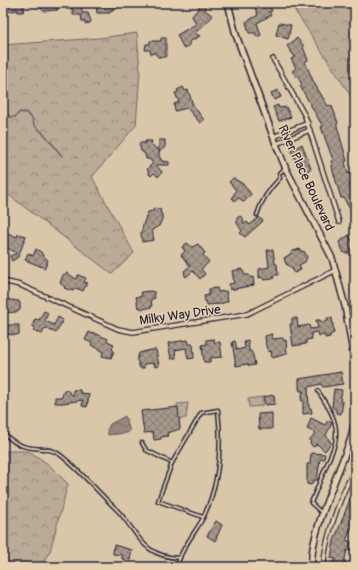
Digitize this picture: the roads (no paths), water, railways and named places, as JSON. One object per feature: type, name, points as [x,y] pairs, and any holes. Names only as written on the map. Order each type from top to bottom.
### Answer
[{"type":"street","name":"River Place Boulevard","points":[[228,3],[236,35],[286,169],[332,258],[345,306],[355,365]]},
{"type":"street","points":[[273,60],[308,123],[339,222]]},
{"type":"street","points":[[273,137],[308,123]]},
{"type":"street","points":[[276,144],[310,130]]},
{"type":"street","name":"Milky Way Drive","points":[[3,281],[20,285],[118,329],[133,332],[247,314],[336,270]]},
{"type":"street","points":[[312,567],[314,545],[323,514],[353,438],[355,421]]},
{"type":"street","points":[[324,567],[325,546],[348,481],[355,470]]},
{"type":"lane","points":[[257,215],[260,205],[271,187],[280,178],[279,173],[286,169]]},
{"type":"lane","points":[[318,391],[336,420],[337,439],[311,503],[323,514]]},
{"type":"lane","points":[[178,567],[180,558],[203,517],[218,469],[220,426],[218,410],[201,413],[172,463],[158,501],[203,517]]},
{"type":"lane","points":[[3,433],[17,444],[25,447],[58,453],[125,516],[139,540],[146,547],[156,553],[172,558],[180,558]]},
{"type":"lane","points":[[142,443],[146,450],[172,463]]},
{"type":"water","points":[[125,416],[130,431],[127,433],[108,435],[107,430],[110,424]]},
{"type":"waterway","points":[[3,109],[10,117],[15,117],[20,112],[26,113],[32,118],[34,125],[45,135],[62,156]]}]
